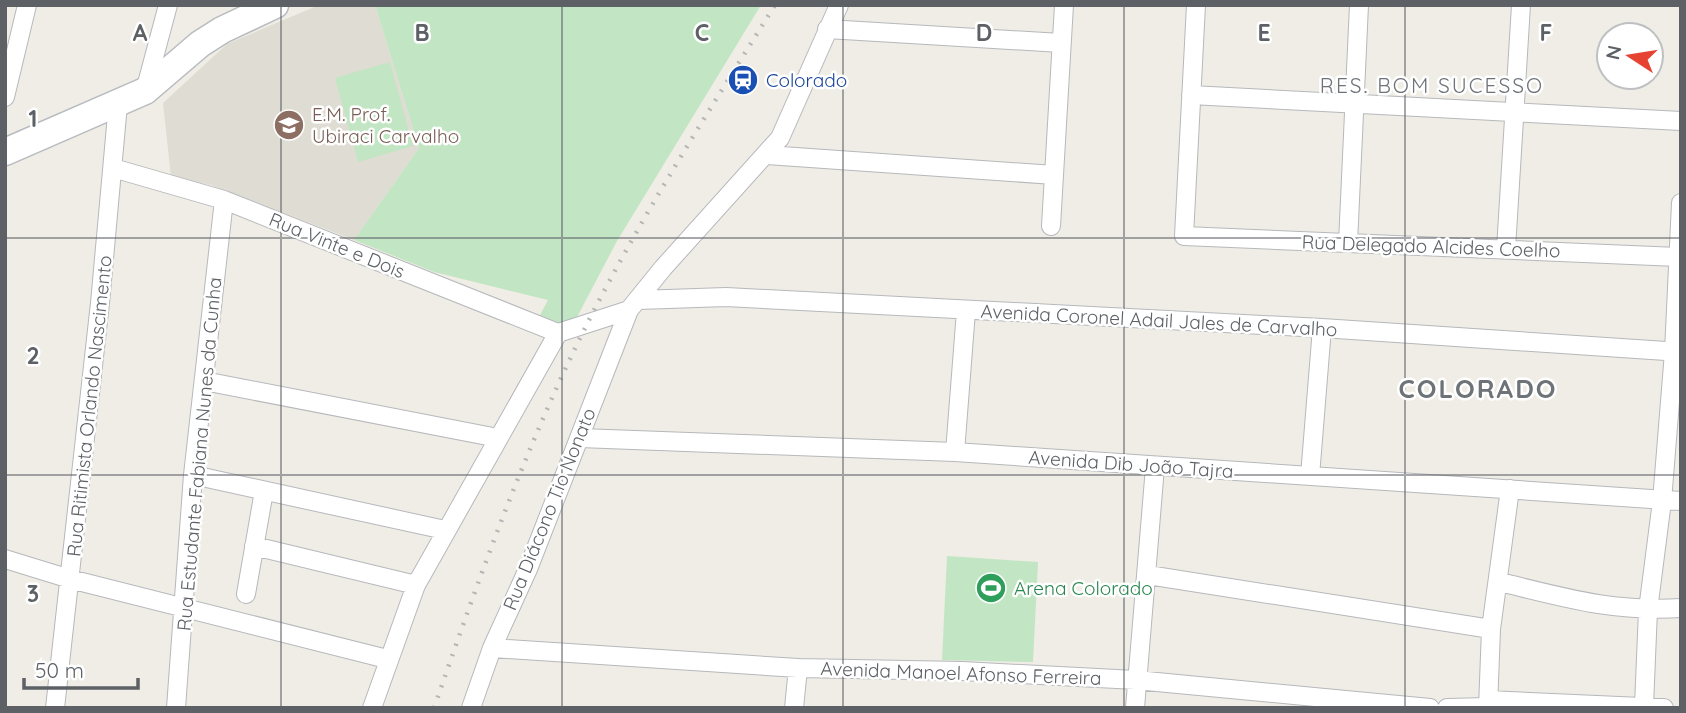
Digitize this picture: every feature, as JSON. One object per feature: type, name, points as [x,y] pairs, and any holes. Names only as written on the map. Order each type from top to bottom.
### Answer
[{"type":"street","points":[[5,97],[27,5]]},
{"type":"street","points":[[145,91],[168,5]]},
{"type":"street","points":[[5,152],[145,91],[200,44],[222,30],[275,5]]},
{"type":"street","name":"Rua Diácono Tio Nonato","points":[[471,708],[492,648],[528,569],[580,438],[598,383],[633,305],[780,138],[839,5]]},
{"type":"street","points":[[1051,226],[1064,5]]},
{"type":"street","points":[[1196,5],[1191,95],[1681,121]]},
{"type":"street","points":[[1348,243],[1359,5]]},
{"type":"street","points":[[1506,249],[1521,5]]},
{"type":"street","points":[[827,29],[1061,43]]},
{"type":"street","name":"Rua Delegado Alcides Coelho","points":[[1191,95],[1184,236],[1678,257]]},
{"type":"street","name":"Rua Ritimista Orlando Nascimento","points":[[55,708],[71,579],[118,104]]},
{"type":"street","points":[[767,155],[1054,175]]},
{"type":"street","name":"Rua Vinte e Dois","points":[[113,168],[224,200],[558,333]]},
{"type":"street","name":"Rua Estudante Fabiana Nunes da Cunha","points":[[176,708],[193,475],[224,200]]},
{"type":"street","points":[[1644,706],[1648,610],[1677,352],[1681,203]]},
{"type":"street","name":"Avenida Coronel Adail Jales de Carvalho","points":[[633,305],[726,297],[966,312],[1322,328],[1677,352]]},
{"type":"street","points":[[372,708],[387,659],[416,585],[558,333],[587,325],[633,305]]},
{"type":"street","points":[[956,452],[966,312]]},
{"type":"street","points":[[1310,476],[1322,328]]},
{"type":"street","points":[[204,381],[498,438]]},
{"type":"street","name":"Avenida Dib João Tajra","points":[[580,438],[956,452],[1681,502]]},
{"type":"street","points":[[1135,708],[1155,467]]},
{"type":"street","points":[[193,475],[445,530]]},
{"type":"street","points":[[1488,705],[1491,629],[1500,582],[1510,489]]},
{"type":"street","points":[[246,594],[264,491]]},
{"type":"street","points":[[254,546],[416,585]]},
{"type":"street","points":[[5,559],[71,579],[387,659]]},
{"type":"street","points":[[1147,575],[1491,629]]},
{"type":"street","points":[[1500,582],[1601,607],[1648,610],[1681,608]]},
{"type":"street","name":"Avenida Manoel Afonso Ferreira","points":[[492,648],[798,668],[962,671],[1136,680],[1430,708]]},
{"type":"street","points":[[794,708],[798,668]]},
{"type":"street","points":[[1447,708],[1488,705],[1664,708]]},
{"type":"shaded area","name":"E.M. Prof. Ubiraci Carvalho","points":[[319,5],[375,5],[419,148],[354,240],[211,185],[171,177],[163,103],[227,44]]},
{"type":"green space","points":[[375,5],[761,5],[617,241],[576,319],[558,323],[540,315],[548,300],[434,272],[354,240],[419,148]]},
{"type":"green space","points":[[390,62],[413,146],[358,162],[335,78]]},
{"type":"green space","name":"Arena Colorado","points":[[947,556],[1038,562],[1033,662],[942,660]]},
{"type":"railway","points":[[434,708],[523,466],[564,371],[608,283],[654,203],[775,5]]},
{"type":"place","name":"Colorado","points":[[743,80]]},
{"type":"place","name":"E.M. Prof. Ubiraci Carvalho","points":[[289,125]]},
{"type":"place","name":"Arena Colorado","points":[[991,588]]},
{"type":"district","name":"RES. BOM SUCESSO","points":[[1432,86]]},
{"type":"district","name":"COLORADO","points":[[1478,389]]}]
